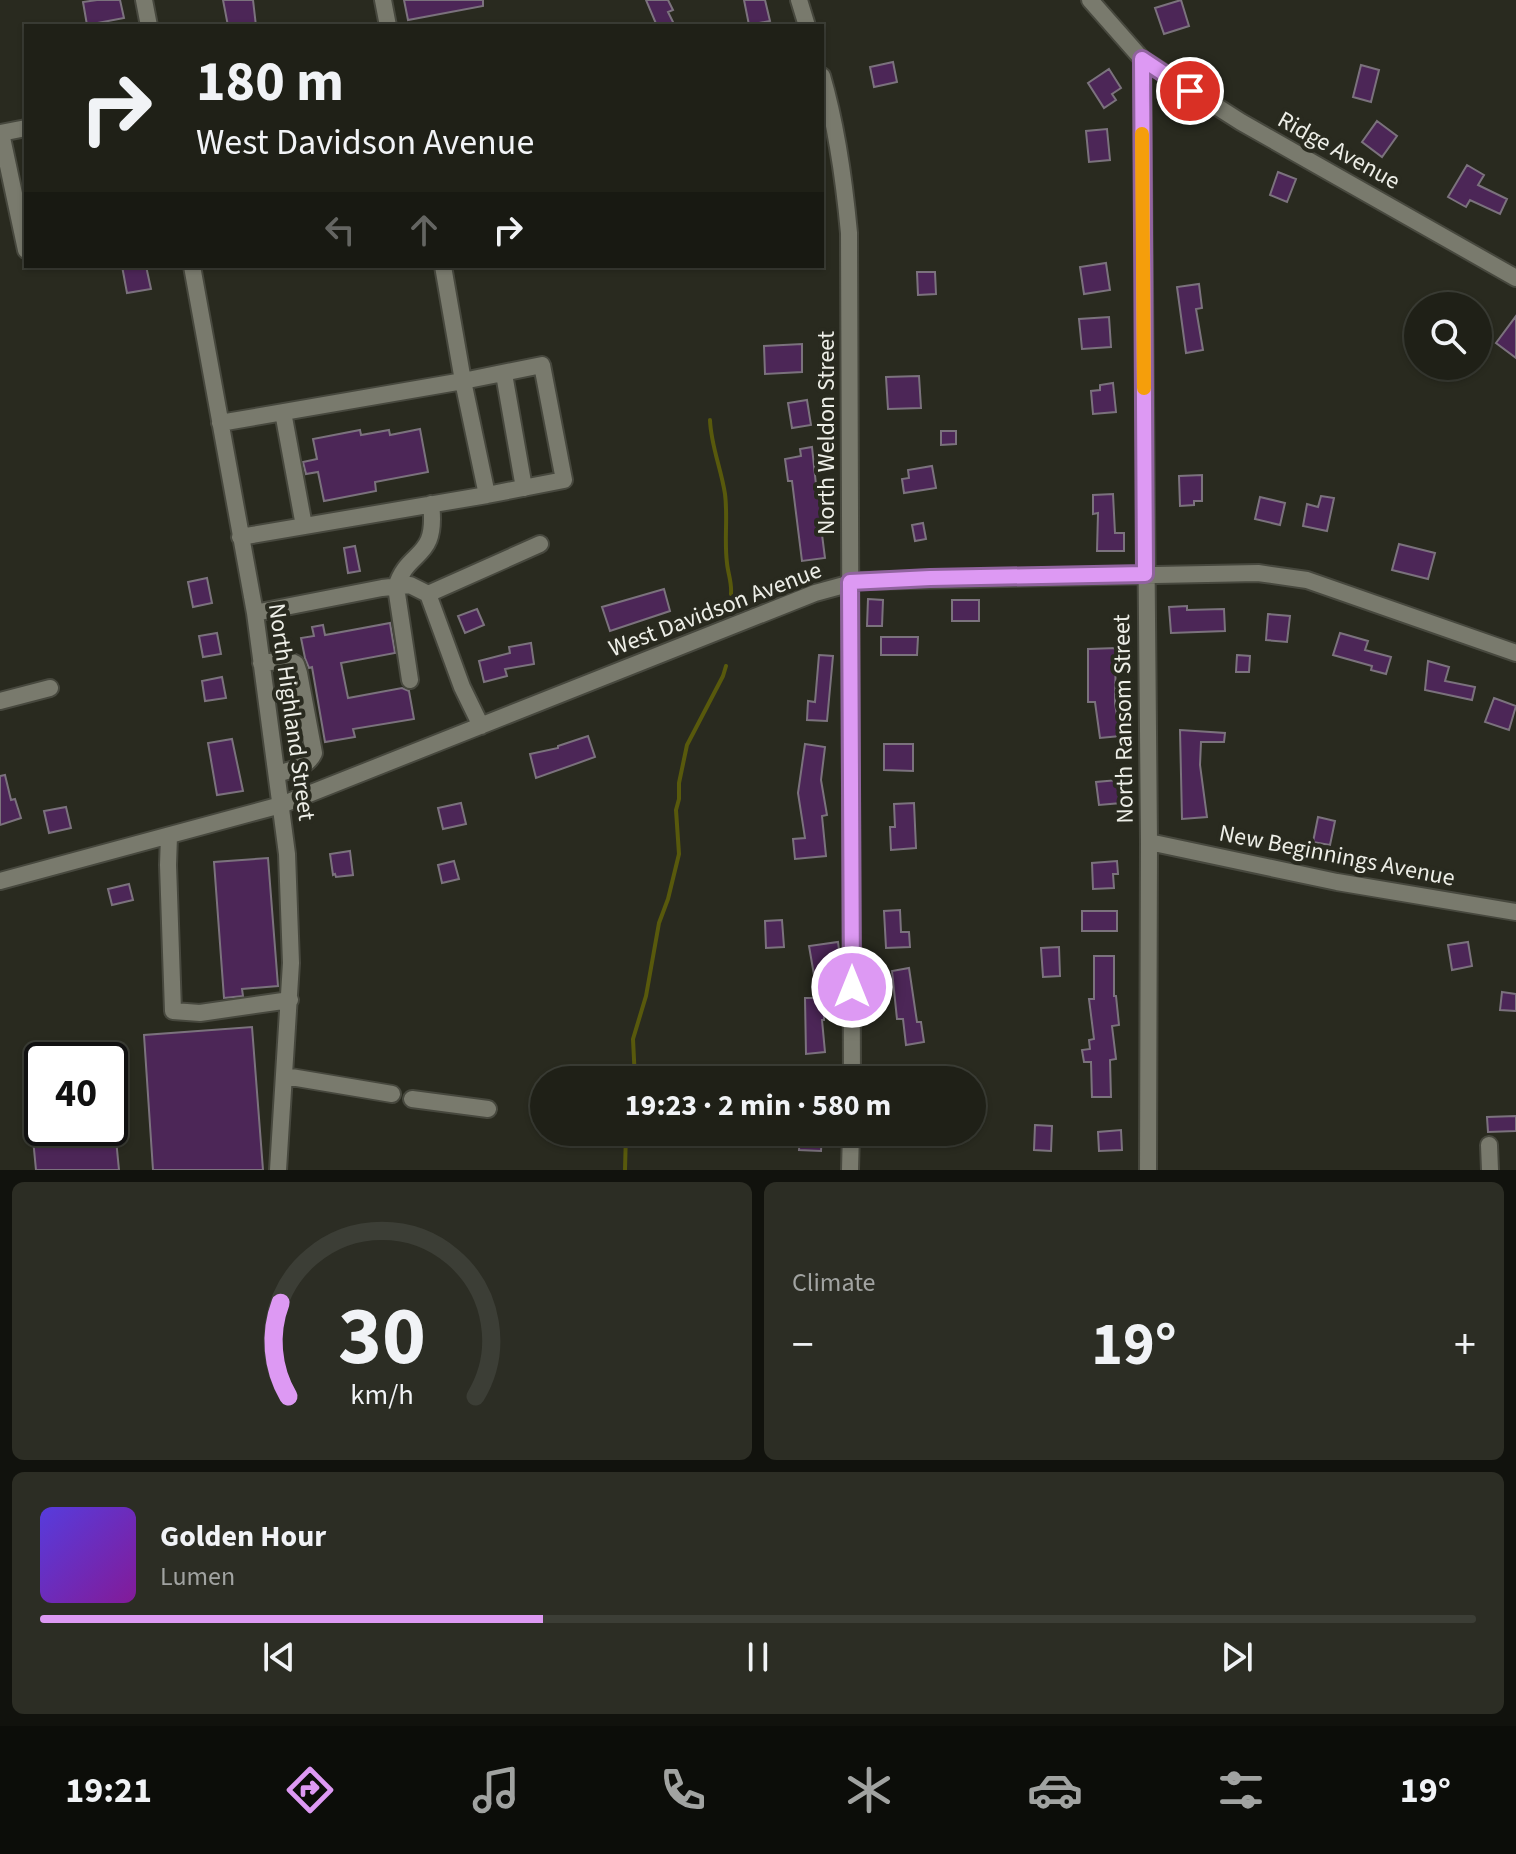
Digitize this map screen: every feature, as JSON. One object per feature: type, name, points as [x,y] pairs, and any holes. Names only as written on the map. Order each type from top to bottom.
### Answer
[{"type":"street","points":[[144,0],[149,24]]},
{"type":"street","points":[[383,0],[388,24]]},
{"type":"street","points":[[799,0],[806,24]]},
{"type":"street","points":[[1090,0],[1142,59]]},
{"type":"street","name":"Ridge Avenue","points":[[1142,59],[1241,122],[1516,278]]},
{"type":"street","name":"North Ransom Street","points":[[1142,59],[1149,842],[1148,1170]]},
{"type":"street","name":"North Weldon Street","points":[[824,83],[844,176],[849,233],[852,1066]]},
{"type":"street","points":[[24,128],[1,133],[24,241]]},
{"type":"street","name":"North Highland Street","points":[[192,268],[255,613],[287,854],[290,1000],[278,1170]]},
{"type":"street","points":[[443,268],[487,495]]},
{"type":"street","points":[[220,423],[542,365],[564,480],[240,537]]},
{"type":"street","points":[[504,374],[524,488]]},
{"type":"street","points":[[283,412],[304,526]]},
{"type":"street","points":[[410,680],[396,587],[399,577],[431,537],[434,525],[431,504]]},
{"type":"street","points":[[428,594],[540,544]]},
{"type":"street","name":"West Davidson Avenue","points":[[0,881],[281,805],[815,593],[850,582],[1258,573],[1307,580],[1516,653]]},
{"type":"street","points":[[255,613],[410,585],[428,594],[457,673],[481,726]]},
{"type":"street","points":[[261,663],[288,660],[296,664],[314,753],[304,766],[277,774]]},
{"type":"street","points":[[0,701],[50,688]]},
{"type":"street","points":[[169,836],[173,1011],[200,1013],[290,1000]]},
{"type":"street","name":"New Beginnings Avenue","points":[[1149,842],[1337,882],[1516,912]]},
{"type":"street","points":[[285,1076],[392,1094]]},
{"type":"street","points":[[412,1099],[488,1109]]},
{"type":"street","points":[[1489,1145],[1490,1170]]},
{"type":"street","points":[[850,1170],[851,1146]]},
{"type":"building","points":[[120,0],[124,18],[87,24],[83,2]]},
{"type":"building","points":[[223,0],[253,0],[256,24],[228,24]]},
{"type":"building","points":[[404,0],[483,0],[483,6],[408,20]]},
{"type":"building","points":[[646,0],[668,0],[673,10],[668,12],[674,24],[656,24]]},
{"type":"building","points":[[744,0],[765,0],[770,21],[749,24]]},
{"type":"building","points":[[1181,0],[1189,26],[1164,34],[1155,8]]},
{"type":"building","points":[[893,62],[897,82],[874,87],[870,67]]},
{"type":"building","points":[[1361,65],[1379,70],[1371,102],[1353,97]]},
{"type":"building","points":[[1109,69],[1121,88],[1112,94],[1116,100],[1104,108],[1088,83]]},
{"type":"building","points":[[1377,121],[1397,136],[1382,157],[1362,142]]},
{"type":"building","points":[[1107,129],[1110,160],[1089,162],[1086,131]]},
{"type":"building","points":[[1467,165],[1484,175],[1478,185],[1507,199],[1500,214],[1470,200],[1466,207],[1448,197]]},
{"type":"building","points":[[1278,172],[1296,179],[1287,202],[1270,195]]},
{"type":"building","points":[[1106,263],[1110,290],[1084,294],[1080,267]]},
{"type":"building","points":[[122,268],[146,268],[151,289],[127,293]]},
{"type":"building","points":[[917,272],[935,272],[936,294],[918,295]]},
{"type":"building","points":[[1199,284],[1202,308],[1196,309],[1203,350],[1186,353],[1177,287]]},
{"type":"building","points":[[1516,316],[1516,358],[1496,343]]},
{"type":"building","points":[[1109,317],[1111,347],[1082,349],[1079,319]]},
{"type":"building","points":[[802,344],[802,372],[765,374],[764,346]]},
{"type":"building","points":[[919,376],[921,408],[888,409],[886,377]]},
{"type":"building","points":[[1113,383],[1116,412],[1093,414],[1091,391],[1100,390],[1100,385]]},
{"type":"building","points":[[807,400],[811,425],[792,428],[788,403]]},
{"type":"building","points":[[420,429],[428,472],[375,482],[376,491],[324,501],[318,472],[306,474],[303,462],[317,459],[313,439],[360,430],[361,435],[389,430],[390,435]]},
{"type":"building","points":[[941,431],[956,431],[956,444],[941,445]]},
{"type":"building","points":[[812,447],[817,494],[821,494],[824,518],[820,519],[825,558],[802,561],[792,481],[788,481],[785,459],[801,456],[800,449]]},
{"type":"building","points":[[932,466],[936,488],[904,493],[902,479],[909,478],[908,470]]},
{"type":"building","points":[[1202,475],[1202,501],[1180,506],[1179,476]]},
{"type":"building","points":[[1113,494],[1115,533],[1124,533],[1124,551],[1097,551],[1098,513],[1093,514],[1093,495]]},
{"type":"building","points":[[1321,496],[1334,498],[1327,531],[1303,526],[1307,504],[1318,507]]},
{"type":"building","points":[[1260,497],[1285,503],[1280,525],[1255,519]]},
{"type":"building","points":[[923,523],[926,539],[915,541],[912,525]]},
{"type":"building","points":[[1399,544],[1435,553],[1428,579],[1392,570]]},
{"type":"building","points":[[355,546],[360,571],[348,573],[344,548]]},
{"type":"building","points":[[207,578],[212,603],[193,607],[188,582]]},
{"type":"building","points":[[664,589],[670,611],[610,631],[602,607]]},
{"type":"building","points":[[868,599],[883,600],[882,626],[867,626]]},
{"type":"building","points":[[952,600],[979,600],[979,621],[952,621]]},
{"type":"building","points":[[1187,606],[1187,610],[1224,609],[1225,631],[1171,633],[1169,607]]},
{"type":"building","points":[[477,609],[484,625],[465,633],[458,616]]},
{"type":"building","points":[[1268,614],[1290,616],[1287,642],[1266,640]]},
{"type":"building","points":[[390,623],[395,653],[341,663],[348,698],[402,688],[409,691],[414,719],[353,729],[355,737],[325,742],[312,667],[309,668],[305,658],[301,638],[314,636],[312,627],[323,625],[325,635]]},
{"type":"building","points":[[217,633],[221,654],[203,657],[199,636]]},
{"type":"building","points":[[1340,633],[1368,641],[1365,650],[1391,657],[1386,674],[1371,670],[1372,666],[1333,655]]},
{"type":"building","points":[[881,637],[918,637],[917,655],[881,655]]},
{"type":"building","points":[[531,643],[534,664],[505,669],[507,676],[484,682],[479,661],[510,653],[509,647]]},
{"type":"building","points":[[1116,648],[1115,703],[1120,736],[1100,738],[1095,702],[1088,702],[1088,649]]},
{"type":"building","points":[[819,655],[833,656],[827,721],[807,720],[808,701],[815,702]]},
{"type":"building","points":[[1237,655],[1250,656],[1249,672],[1236,672]]},
{"type":"building","points":[[1428,661],[1449,667],[1445,681],[1475,687],[1472,700],[1425,690]]},
{"type":"building","points":[[222,677],[226,698],[205,701],[202,681]]},
{"type":"building","points":[[1494,698],[1516,706],[1509,730],[1485,722]]},
{"type":"building","points":[[1180,730],[1225,733],[1224,742],[1201,742],[1200,765],[1207,817],[1182,819]]},
{"type":"building","points":[[588,736],[595,757],[536,778],[530,754],[558,748]]},
{"type":"building","points":[[232,739],[243,791],[217,795],[208,743]]},
{"type":"building","points":[[805,744],[825,747],[821,780],[827,815],[822,816],[826,856],[795,859],[793,839],[805,838],[798,793]]},
{"type":"building","points":[[884,744],[913,744],[913,771],[884,770]]},
{"type":"building","points":[[5,775],[11,800],[15,799],[21,818],[0,825],[0,776]]},
{"type":"building","points":[[1118,780],[1121,803],[1099,805],[1096,782]]},
{"type":"building","points":[[461,803],[466,824],[443,829],[438,808]]},
{"type":"building","points":[[914,803],[916,848],[891,850],[890,827],[895,827],[894,804]]},
{"type":"building","points":[[66,807],[71,828],[49,833],[44,811]]},
{"type":"building","points":[[1318,817],[1335,821],[1330,845],[1313,842]]},
{"type":"building","points":[[350,851],[353,875],[336,877],[330,854]]},
{"type":"building","points":[[268,858],[278,986],[242,989],[243,996],[224,998],[214,862]]},
{"type":"building","points":[[454,861],[459,879],[442,883],[438,865]]},
{"type":"building","points":[[1117,861],[1118,874],[1113,874],[1114,888],[1093,889],[1092,863]]},
{"type":"building","points":[[129,884],[133,900],[112,905],[108,889]]},
{"type":"building","points":[[900,910],[901,932],[909,932],[910,947],[886,948],[884,911]]},
{"type":"building","points":[[1082,911],[1117,911],[1117,931],[1082,931]]},
{"type":"building","points":[[782,920],[784,947],[766,948],[765,921]]},
{"type":"building","points":[[838,942],[841,965],[828,967],[830,977],[825,978],[822,1020],[825,1052],[806,1054],[805,998],[818,998],[809,946]]},
{"type":"building","points":[[1468,942],[1472,966],[1452,970],[1448,945]]},
{"type":"building","points":[[1059,947],[1060,976],[1043,977],[1041,948]]},
{"type":"building","points":[[1094,956],[1114,956],[1114,996],[1119,1025],[1112,1026],[1116,1059],[1110,1060],[1111,1097],[1092,1097],[1091,1062],[1084,1062],[1082,1050],[1090,1049],[1089,1040],[1094,1039],[1089,999],[1094,999]]},
{"type":"building","points":[[909,968],[917,1022],[921,1022],[924,1042],[906,1045],[903,1019],[897,1019],[892,971]]},
{"type":"building","points":[[1502,992],[1516,994],[1516,1011],[1500,1010]]},
{"type":"building","points":[[252,1027],[263,1170],[153,1170],[144,1035]]},
{"type":"building","points":[[1516,1116],[1516,1131],[1488,1132],[1487,1117]]},
{"type":"building","points":[[1035,1125],[1052,1126],[1051,1151],[1034,1150]]},
{"type":"building","points":[[1121,1130],[1122,1150],[1099,1151],[1098,1132]]},
{"type":"building","points":[[34,1146],[117,1146],[119,1170],[36,1170]]},
{"type":"building","points":[[799,1146],[821,1146],[821,1151],[799,1150]]},
{"type":"waterway","points":[[710,420],[725,494],[726,554],[731,594]]},
{"type":"waterway","points":[[634,1066],[633,1039],[646,996],[659,923],[679,854],[676,810],[687,745],[726,666]]},
{"type":"waterway","points":[[625,1170],[626,1146]]},
{"type":"slow traffic","points":[[1142,134],[1144,388]]},
{"type":"route","points":[[852,987],[850,582],[1145,574],[1142,59],[1190,91]]}]
